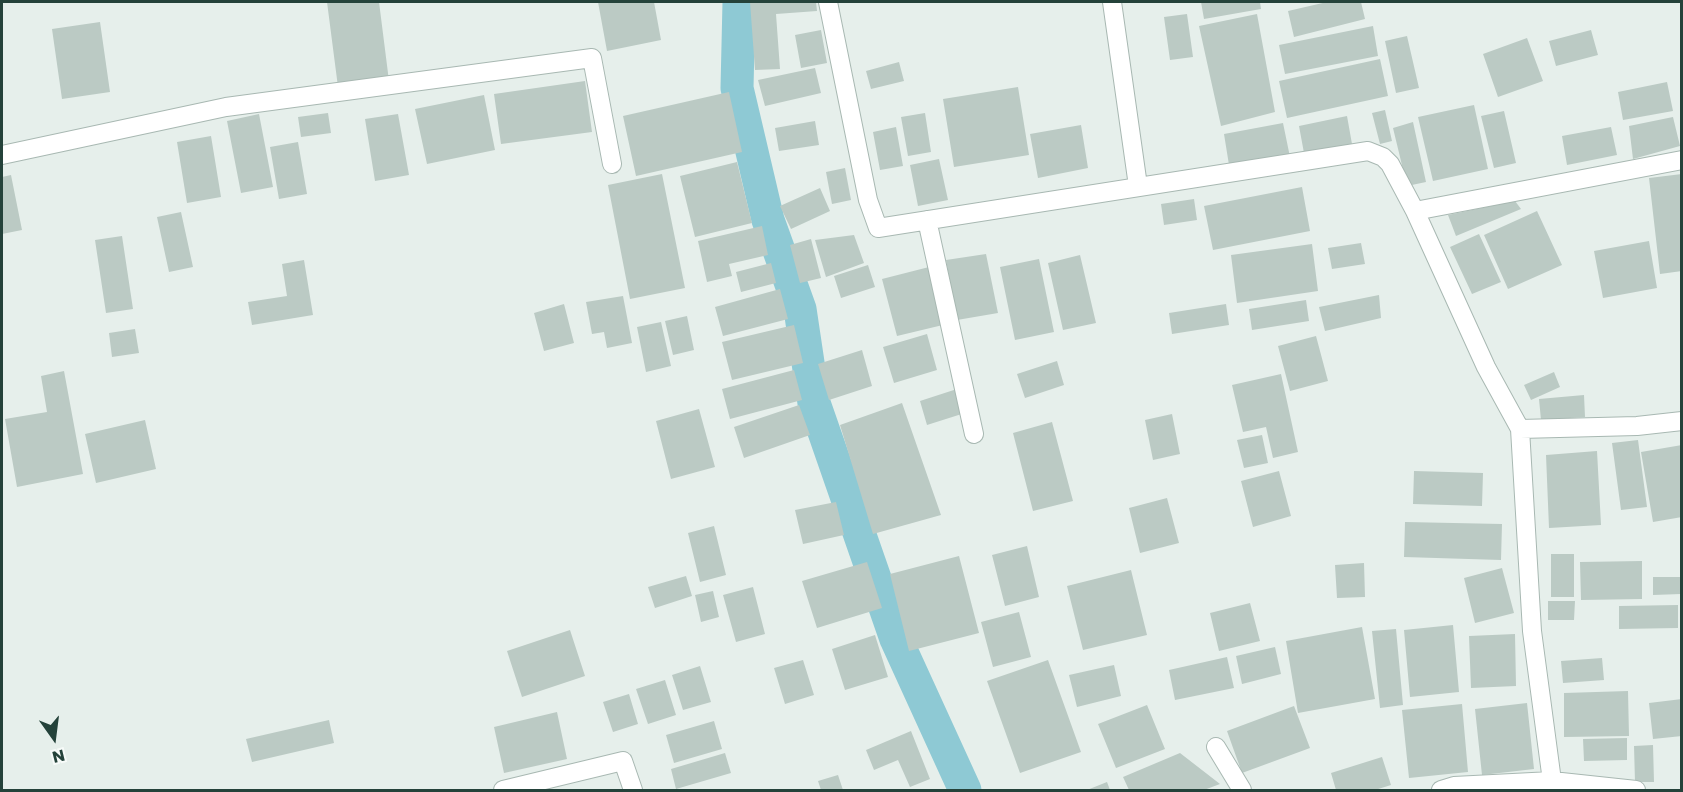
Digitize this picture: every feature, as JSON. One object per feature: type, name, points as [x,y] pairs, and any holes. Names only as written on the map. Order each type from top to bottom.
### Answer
[{"type":"street","points":[[828,2],[868,200],[878,228],[1368,151],[1383,157],[1390,164],[1486,367],[1520,429],[1532,631],[1552,781]]},
{"type":"street","points":[[1112,2],[1138,186]]},
{"type":"street","points":[[2,155],[226,107],[592,57],[612,164]]},
{"type":"street","points":[[1414,211],[1682,160]]},
{"type":"street","points":[[927,220],[974,434]]},
{"type":"street","points":[[1520,429],[1637,426],[1682,422]]},
{"type":"street","points":[[1216,747],[1242,790]]},
{"type":"street","points":[[503,790],[624,761],[633,790]]},
{"type":"street","points":[[1441,790],[1454,786],[1552,781],[1636,790]]},
{"type":"building","points":[[327,2],[379,2],[389,81],[338,87]]},
{"type":"building","points":[[598,2],[654,2],[661,40],[607,51]]},
{"type":"building","points":[[750,2],[816,2],[817,11],[776,14],[780,69],[755,70]]},
{"type":"building","points":[[1201,2],[1260,2],[1261,9],[1204,19]]},
{"type":"building","points":[[1327,2],[1361,2],[1365,19],[1294,37],[1288,11]]},
{"type":"building","points":[[1187,14],[1193,57],[1170,60],[1164,17]]},
{"type":"building","points":[[1257,14],[1275,112],[1221,126],[1199,26]]},
{"type":"building","points":[[100,22],[110,92],[62,99],[52,29]]},
{"type":"building","points":[[1373,26],[1378,56],[1285,74],[1279,45]]},
{"type":"building","points":[[821,30],[827,63],[801,68],[795,35]]},
{"type":"building","points":[[1591,30],[1598,55],[1556,66],[1549,41]]},
{"type":"building","points":[[1407,36],[1419,88],[1396,93],[1385,41]]},
{"type":"building","points":[[1527,38],[1543,81],[1498,97],[1483,54]]},
{"type":"building","points":[[1380,59],[1388,96],[1287,118],[1279,81]]},
{"type":"building","points":[[899,62],[904,81],[871,89],[866,71]]},
{"type":"building","points":[[815,68],[821,93],[765,106],[758,80]]},
{"type":"building","points":[[585,81],[592,132],[501,144],[494,94]]},
{"type":"building","points":[[1667,82],[1673,111],[1623,120],[1618,92]]},
{"type":"building","points":[[1018,87],[1029,155],[954,167],[943,99]]},
{"type":"building","points":[[729,92],[742,152],[636,176],[623,116]]},
{"type":"building","points":[[484,95],[495,150],[427,164],[415,109]]},
{"type":"building","points":[[1474,105],[1488,169],[1433,181],[1418,117]]},
{"type":"building","points":[[1385,110],[1392,141],[1380,144],[1372,113]]},
{"type":"building","points":[[1504,111],[1516,163],[1494,168],[1481,116]]},
{"type":"building","points":[[328,113],[331,133],[301,137],[298,117]]},
{"type":"building","points":[[925,113],[931,152],[908,156],[901,117]]},
{"type":"building","points":[[259,114],[273,187],[241,193],[227,121]]},
{"type":"building","points":[[398,114],[409,175],[375,181],[365,119]]},
{"type":"building","points":[[1347,116],[1352,144],[1304,153],[1299,126]]},
{"type":"building","points":[[1673,117],[1680,146],[1633,159],[1629,126]]},
{"type":"building","points":[[815,121],[819,145],[779,151],[775,128]]},
{"type":"building","points":[[1413,122],[1426,182],[1407,186],[1393,128]]},
{"type":"building","points":[[1283,123],[1290,157],[1229,165],[1224,134]]},
{"type":"building","points":[[1081,125],[1088,168],[1038,178],[1030,134]]},
{"type":"building","points":[[896,127],[903,166],[880,170],[873,132]]},
{"type":"building","points":[[1611,127],[1617,155],[1567,165],[1562,136]]},
{"type":"building","points":[[211,136],[221,197],[187,203],[177,142]]},
{"type":"building","points":[[298,142],[307,194],[279,199],[270,147]]},
{"type":"building","points":[[939,159],[948,200],[918,206],[910,165]]},
{"type":"building","points":[[737,162],[752,223],[695,237],[680,176]]},
{"type":"building","points":[[845,168],[851,200],[832,204],[826,172]]},
{"type":"building","points":[[662,174],[685,288],[630,299],[608,185]]},
{"type":"building","points":[[1682,174],[1682,271],[1660,274],[1649,178]]},
{"type":"building","points":[[11,175],[22,230],[2,234],[2,177]]},
{"type":"building","points":[[1302,187],[1310,231],[1213,250],[1204,206]]},
{"type":"building","points":[[820,188],[830,211],[791,229],[780,206]]},
{"type":"building","points":[[1194,199],[1197,220],[1164,225],[1161,204]]},
{"type":"building","points":[[1515,201],[1521,209],[1456,236],[1448,215]]},
{"type":"building","points":[[1537,211],[1562,265],[1508,289],[1484,235]]},
{"type":"building","points":[[181,212],[193,267],[169,272],[157,217]]},
{"type":"building","points":[[762,226],[768,255],[729,264],[732,276],[707,282],[698,241]]},
{"type":"building","points":[[1479,234],[1501,282],[1472,294],[1450,247]]},
{"type":"building","points":[[854,235],[864,263],[826,277],[815,240]]},
{"type":"building","points":[[122,236],[133,309],[106,313],[95,240]]},
{"type":"building","points":[[811,239],[821,278],[800,283],[790,245]]},
{"type":"building","points":[[1649,241],[1657,288],[1603,298],[1594,251]]},
{"type":"building","points":[[1361,243],[1365,264],[1332,269],[1328,248]]},
{"type":"building","points":[[1312,244],[1318,291],[1237,303],[1231,255]]},
{"type":"building","points":[[986,254],[998,313],[957,320],[946,260]]},
{"type":"building","points":[[1080,255],[1096,323],[1063,330],[1048,263]]},
{"type":"building","points":[[1039,259],[1054,332],[1015,340],[1000,267]]},
{"type":"building","points":[[304,260],[313,315],[252,325],[248,302],[287,296],[282,264]]},
{"type":"building","points":[[771,263],[776,283],[741,292],[736,272]]},
{"type":"building","points":[[868,265],[875,287],[841,298],[834,276]]},
{"type":"building","points":[[933,266],[947,324],[897,336],[882,279]]},
{"type":"building","points":[[780,289],[788,319],[723,336],[715,307]]},
{"type":"building","points":[[1379,295],[1381,318],[1325,331],[1319,307]]},
{"type":"building","points":[[623,296],[632,343],[607,348],[604,332],[592,334],[586,302]]},
{"type":"building","points":[[1306,300],[1309,321],[1252,330],[1249,309]]},
{"type":"building","points":[[564,304],[574,343],[544,351],[534,313]]},
{"type":"building","points":[[1226,304],[1229,325],[1172,334],[1169,313]]},
{"type":"building","points":[[687,316],[694,350],[673,355],[665,321]]},
{"type":"building","points":[[661,322],[671,366],[646,372],[637,327]]},
{"type":"building","points":[[794,325],[803,363],[732,380],[722,342]]},
{"type":"building","points":[[135,329],[139,353],[112,357],[109,333]]},
{"type":"building","points":[[927,334],[937,370],[894,383],[883,347]]},
{"type":"building","points":[[1316,336],[1328,381],[1290,391],[1278,346]]},
{"type":"building","points":[[862,350],[872,386],[829,400],[818,364]]},
{"type":"building","points":[[1057,361],[1064,385],[1025,398],[1017,374]]},
{"type":"building","points":[[794,370],[802,400],[730,419],[722,389]]},
{"type":"building","points":[[64,371],[83,474],[17,487],[5,419],[47,412],[41,376]]},
{"type":"building","points":[[1554,372],[1560,387],[1531,400],[1524,385]]},
{"type":"building","points":[[1281,374],[1298,452],[1273,458],[1266,427],[1243,432],[1232,385]]},
{"type":"building","points":[[960,388],[968,412],[927,425],[920,401]]},
{"type":"building","points":[[1584,395],[1585,417],[1541,420],[1539,399]]},
{"type":"building","points":[[902,403],[941,515],[873,534],[840,425]]},
{"type":"building","points":[[799,405],[810,435],[744,458],[734,427]]},
{"type":"building","points":[[699,409],[715,467],[671,479],[656,421]]},
{"type":"building","points":[[1172,414],[1180,454],[1153,460],[1145,420]]},
{"type":"building","points":[[145,420],[156,469],[96,483],[85,434]]},
{"type":"building","points":[[1052,422],[1073,501],[1033,511],[1013,433]]},
{"type":"building","points":[[1262,435],[1268,463],[1244,468],[1237,440]]},
{"type":"building","points":[[1638,440],[1647,507],[1621,510],[1612,443]]},
{"type":"building","points":[[1682,445],[1682,517],[1653,522],[1641,452]]},
{"type":"building","points":[[1597,451],[1601,525],[1549,528],[1546,455]]},
{"type":"building","points":[[1279,471],[1291,516],[1253,527],[1241,481]]},
{"type":"building","points":[[1414,471],[1483,473],[1482,506],[1413,504]]},
{"type":"building","points":[[1167,498],[1179,543],[1140,553],[1129,508]]},
{"type":"building","points":[[836,502],[844,535],[803,544],[795,510]]},
{"type":"building","points":[[1405,522],[1502,524],[1501,560],[1404,557]]},
{"type":"building","points":[[714,526],[726,575],[700,582],[688,533]]},
{"type":"building","points":[[1027,546],[1039,597],[1005,606],[992,555]]},
{"type":"building","points":[[1551,554],[1574,554],[1574,597],[1551,597]]},
{"type":"building","points":[[959,556],[979,633],[909,651],[890,574]]},
{"type":"building","points":[[1642,561],[1642,599],[1581,600],[1580,562]]},
{"type":"building","points":[[867,562],[882,608],[817,628],[802,581]]},
{"type":"building","points":[[1364,563],[1365,597],[1337,598],[1335,565]]},
{"type":"building","points":[[1502,568],[1514,613],[1475,623],[1464,578]]},
{"type":"building","points":[[1131,570],[1147,635],[1083,650],[1067,586]]},
{"type":"building","points":[[686,576],[692,596],[655,608],[648,587]]},
{"type":"building","points":[[1653,577],[1681,577],[1681,594],[1653,595]]},
{"type":"building","points":[[753,587],[765,634],[736,642],[723,595]]},
{"type":"building","points":[[713,591],[719,617],[701,622],[695,595]]},
{"type":"building","points":[[1548,601],[1575,601],[1574,620],[1548,620]]},
{"type":"building","points":[[1250,603],[1260,641],[1219,651],[1210,613]]},
{"type":"building","points":[[1678,605],[1678,628],[1619,629],[1619,606]]},
{"type":"building","points":[[1019,612],[1031,657],[993,667],[981,622]]},
{"type":"building","points":[[1453,625],[1459,692],[1410,697],[1404,630]]},
{"type":"building","points":[[1362,627],[1375,699],[1298,713],[1286,641]]},
{"type":"building","points":[[1396,629],[1403,705],[1380,708],[1372,631]]},
{"type":"building","points":[[570,630],[585,676],[522,697],[507,651]]},
{"type":"building","points":[[1515,634],[1516,686],[1471,688],[1469,636]]},
{"type":"building","points":[[875,635],[888,677],[845,690],[832,649]]},
{"type":"building","points":[[1275,647],[1281,674],[1242,684],[1236,656]]},
{"type":"building","points":[[1227,657],[1234,688],[1175,700],[1169,670]]},
{"type":"building","points":[[1602,658],[1604,680],[1563,683],[1561,661]]},
{"type":"building","points":[[803,660],[814,695],[785,704],[774,668]]},
{"type":"building","points":[[1048,660],[1081,752],[1020,773],[987,681]]},
{"type":"building","points":[[1114,665],[1121,696],[1077,707],[1069,675]]},
{"type":"building","points":[[700,666],[711,702],[683,710],[672,675]]},
{"type":"building","points":[[665,680],[676,715],[648,724],[636,689]]},
{"type":"building","points":[[1628,691],[1629,736],[1564,737],[1564,693]]},
{"type":"building","points":[[629,694],[638,724],[613,732],[603,702]]},
{"type":"building","points":[[1682,699],[1682,736],[1653,739],[1649,703]]},
{"type":"building","points":[[1527,703],[1534,769],[1482,775],[1475,709]]},
{"type":"building","points":[[1462,704],[1468,772],[1409,778],[1402,710]]},
{"type":"building","points":[[1147,705],[1165,749],[1116,768],[1098,724]]},
{"type":"building","points":[[1294,706],[1310,748],[1242,773],[1227,731]]},
{"type":"building","points":[[557,712],[567,759],[504,773],[494,727]]},
{"type":"building","points":[[329,720],[334,743],[252,762],[246,739]]},
{"type":"building","points":[[714,721],[722,749],[674,763],[666,735]]},
{"type":"building","points":[[911,731],[930,779],[910,787],[898,760],[874,770],[866,750]]},
{"type":"building","points":[[1627,738],[1627,760],[1584,761],[1583,739]]},
{"type":"building","points":[[1653,745],[1654,782],[1635,782],[1634,746]]},
{"type":"building","points":[[725,753],[731,773],[676,789],[671,769]]},
{"type":"building","points":[[1180,753],[1220,784],[1204,790],[1129,790],[1123,777]]},
{"type":"building","points":[[1382,757],[1391,785],[1375,790],[1336,790],[1331,773]]},
{"type":"building","points":[[838,775],[843,790],[821,790],[818,781]]},
{"type":"building","points":[[1107,782],[1110,790],[1087,790]]},
{"type":"waterway","points":[[739,2],[737,88],[768,220],[800,309],[814,403],[896,639],[965,790]]}]
